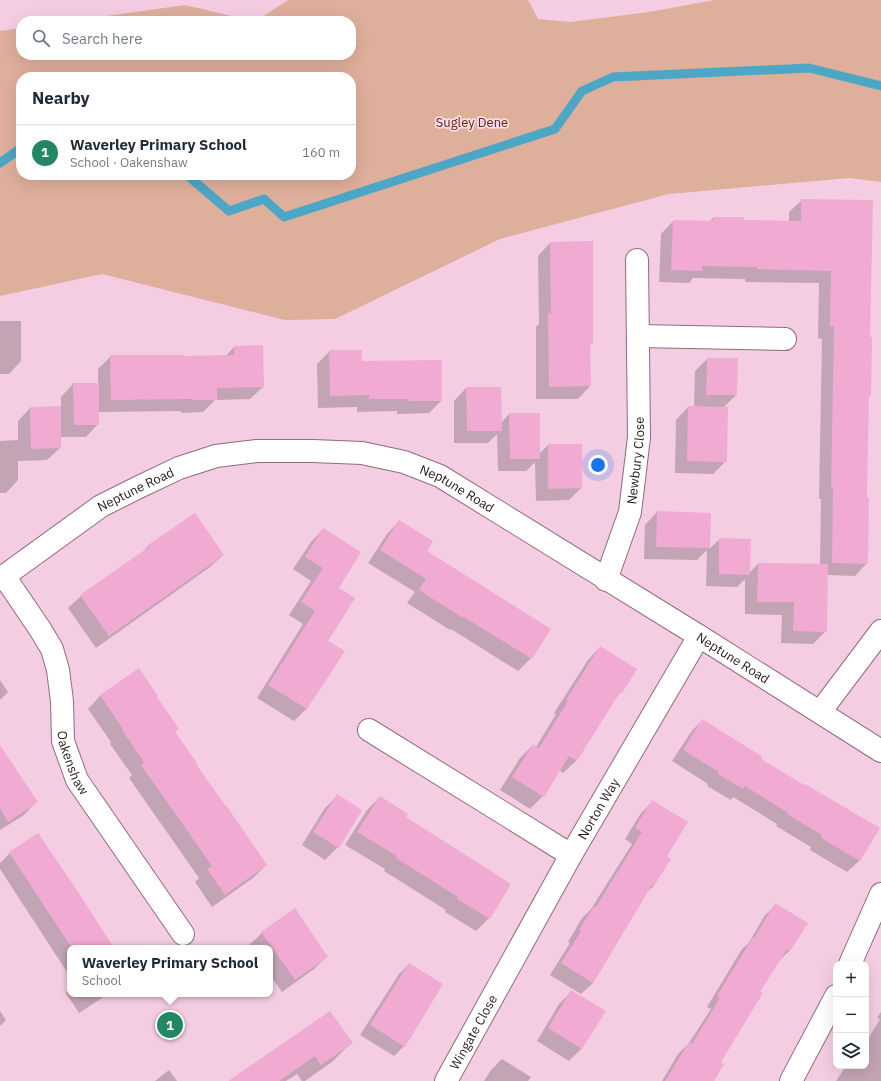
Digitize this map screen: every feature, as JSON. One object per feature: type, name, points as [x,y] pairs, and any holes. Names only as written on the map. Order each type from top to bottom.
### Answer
[{"type":"street","name":"Newbury Close","points":[[606,580],[630,512],[640,437],[636,260]]},
{"type":"street","points":[[638,336],[785,339]]},
{"type":"street","name":"Neptune Road","points":[[2,577],[101,506],[139,486],[179,468],[216,456],[257,451],[362,453],[404,462],[440,476],[881,750]]},
{"type":"street","name":"Oakenshaw","points":[[2,577],[40,629],[52,649],[58,670],[62,701],[63,741],[77,780],[183,934]]},
{"type":"street","points":[[820,712],[881,631]]},
{"type":"street","name":"Norton Way","points":[[500,983],[571,855],[699,636]]},
{"type":"street","points":[[369,730],[571,855]]},
{"type":"street","points":[[851,961],[881,894]]},
{"type":"street","name":"Wingate Close","points":[[446,1081],[500,983]]},
{"type":"street","points":[[791,1081],[835,997]]},
{"type":"green space","name":"Sugley Dene","points":[[288,0],[528,0],[538,19],[570,22],[649,12],[715,0],[881,0],[881,182],[849,178],[669,194],[500,239],[335,319],[285,320],[102,274],[0,296],[0,31],[16,29],[16,60],[356,60],[356,16],[264,16]]},
{"type":"green space","points":[[185,5],[231,16],[107,16]]},
{"type":"building","points":[[801,199],[873,200],[870,337],[872,337],[871,396],[869,396],[867,498],[869,498],[868,564],[832,563],[833,487],[831,487],[834,326],[830,326],[831,271],[702,266],[702,271],[671,270],[673,220],[713,221],[713,217],[744,217],[743,220],[801,221]]},
{"type":"building","points":[[593,241],[593,343],[590,344],[591,386],[549,387],[548,313],[551,313],[550,242]]},
{"type":"building","points":[[263,345],[264,387],[217,388],[217,400],[111,400],[110,355],[234,355],[234,346]]},
{"type":"building","points":[[329,350],[362,350],[362,361],[442,360],[442,401],[369,399],[369,395],[330,396]]},
{"type":"building","points":[[707,358],[738,358],[737,395],[706,395]]},
{"type":"building","points":[[73,383],[99,383],[99,425],[74,425]]},
{"type":"building","points":[[466,387],[501,387],[502,431],[467,431]]},
{"type":"building","points":[[61,406],[61,448],[31,449],[30,407]]},
{"type":"building","points":[[688,406],[728,407],[727,462],[687,461]]},
{"type":"building","points":[[509,413],[540,413],[540,459],[510,459]]},
{"type":"building","points":[[548,444],[582,444],[582,488],[548,489]]},
{"type":"building","points":[[657,511],[711,513],[710,548],[656,547]]},
{"type":"building","points":[[195,513],[224,555],[109,636],[80,595],[149,547],[148,545]]},
{"type":"building","points":[[399,520],[433,541],[427,551],[551,629],[532,659],[419,590],[426,579],[380,550]]},
{"type":"building","points":[[323,528],[361,552],[339,588],[355,598],[328,641],[345,651],[307,709],[268,685],[315,611],[301,602],[323,568],[305,557]]},
{"type":"building","points":[[719,538],[751,539],[750,575],[719,574]]},
{"type":"building","points":[[758,563],[828,564],[827,632],[793,631],[794,602],[757,602]]},
{"type":"building","points":[[600,646],[637,669],[622,693],[620,692],[577,761],[569,756],[544,797],[512,777],[533,744],[539,748],[568,701],[566,700]]},
{"type":"building","points":[[139,668],[179,729],[175,732],[267,865],[225,895],[207,869],[212,866],[141,765],[144,762],[100,695]]},
{"type":"building","points":[[702,719],[763,757],[761,759],[880,828],[860,861],[821,838],[822,835],[745,786],[743,789],[683,750]]},
{"type":"building","points":[[0,745],[38,802],[8,822],[0,808]]},
{"type":"building","points":[[337,794],[362,810],[339,848],[313,832]]},
{"type":"building","points":[[380,796],[408,814],[406,817],[511,884],[490,919],[396,858],[397,856],[357,832]]},
{"type":"building","points":[[652,800],[688,822],[667,856],[671,859],[654,886],[652,885],[593,983],[561,963],[581,931],[579,930],[594,906],[596,907],[642,832],[635,828]]},
{"type":"building","points":[[38,833],[112,945],[70,945],[9,852]]},
{"type":"building","points":[[775,903],[808,923],[790,951],[787,949],[760,992],[763,993],[721,1062],[724,1064],[714,1081],[665,1081],[689,1042],[692,1044],[720,998],[717,996]]},
{"type":"building","points":[[295,908],[328,957],[295,980],[273,949],[273,945],[270,945],[261,932]]},
{"type":"building","points":[[409,963],[443,984],[405,1047],[370,1025]]},
{"type":"building","points":[[571,990],[606,1011],[582,1049],[548,1028]]},
{"type":"building","points":[[330,1011],[353,1043],[321,1065],[315,1056],[279,1081],[228,1081]]},
{"type":"waterway","points":[[193,180],[229,211],[264,199],[284,217],[555,129],[582,91],[613,77],[809,68],[881,86]]},
{"type":"waterway","points":[[0,163],[16,152]]},
{"type":"place","name":"Waverley Primary School","points":[[170,1025]]}]
